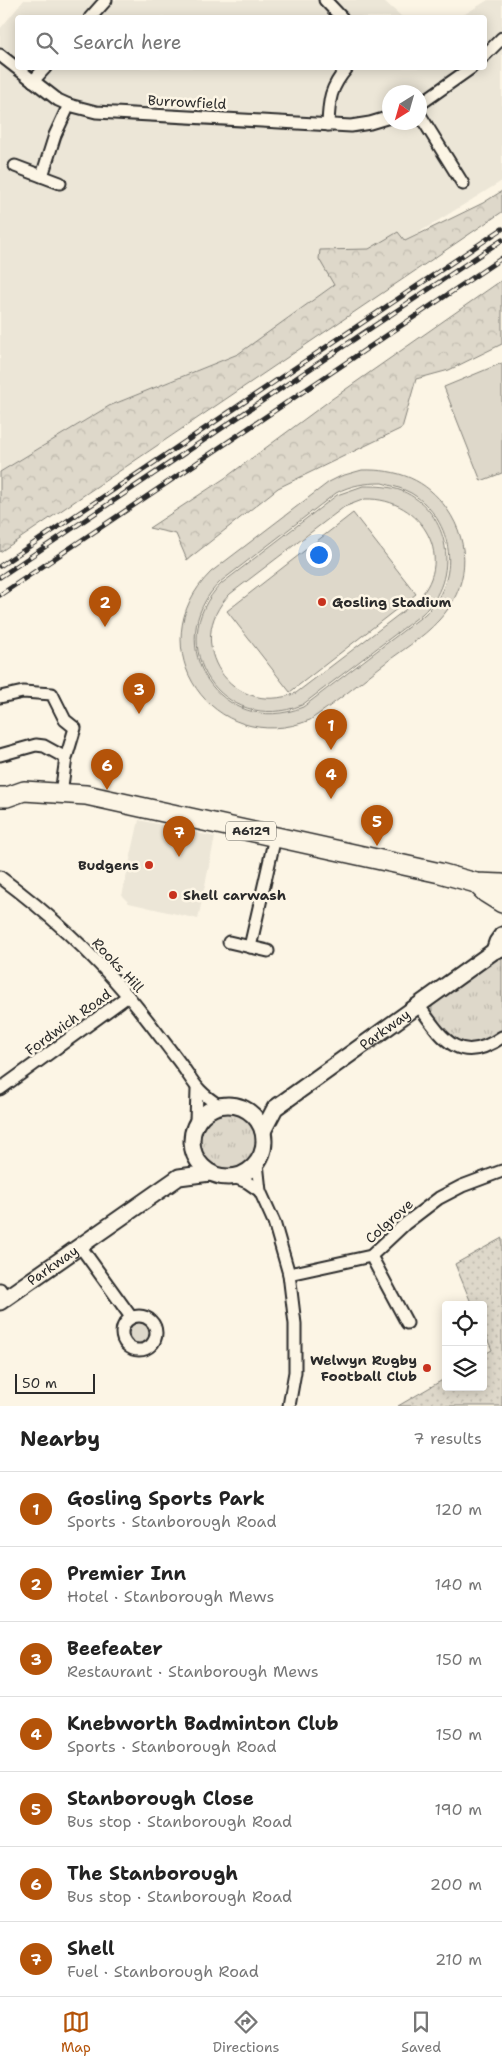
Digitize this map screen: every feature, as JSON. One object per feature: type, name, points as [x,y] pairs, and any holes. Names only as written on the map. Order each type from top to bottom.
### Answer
[{"type":"main road","name":"A6129","points":[[0,784],[6,784],[24,791],[86,795],[440,872],[476,883],[502,884]]},
{"type":"main road","name":"A6129","points":[[0,796],[7,797],[24,791]]},
{"type":"main road","name":"A6129","points":[[476,883],[486,893],[502,903]]},
{"type":"street","points":[[93,15],[106,0]]},
{"type":"street","points":[[325,0],[339,15]]},
{"type":"street","points":[[487,53],[502,38]]},
{"type":"street","name":"Burrowfield","points":[[0,55],[15,67]]},
{"type":"street","name":"Burrowfield","points":[[18,70],[69,105],[96,112],[351,126],[382,119]]},
{"type":"street","points":[[32,81],[43,70]]},
{"type":"street","points":[[328,125],[331,92],[335,83],[345,70]]},
{"type":"street","points":[[427,99],[468,70]]},
{"type":"street","points":[[42,176],[55,135],[69,105]]},
{"type":"street","points":[[427,126],[463,184]]},
{"type":"street","points":[[15,166],[60,183]]},
{"type":"street","points":[[0,697],[23,692],[52,694],[65,720],[75,728],[66,758],[61,792]]},
{"type":"street","points":[[0,755],[36,745],[44,746],[66,758]]},
{"type":"street","points":[[250,947],[275,837]]},
{"type":"street","name":"Rooks Hill","points":[[0,877],[56,923],[97,962],[128,996],[179,1061],[197,1090],[220,1106]]},
{"type":"street","name":"Parkway","points":[[262,1131],[275,1108],[498,950],[497,942],[502,935]]},
{"type":"street","points":[[229,942],[268,951]]},
{"type":"street","name":"Fordwich Road","points":[[0,1089],[128,996]]},
{"type":"street","points":[[419,1006],[441,1036],[454,1046],[477,1049],[500,1043]]},
{"type":"street","points":[[196,1122],[197,1090]]},
{"type":"street","points":[[220,1106],[239,1106],[258,1122],[262,1131],[264,1142],[262,1153],[257,1163],[242,1174],[234,1177],[224,1177],[210,1173],[198,1163],[192,1150],[192,1132],[196,1122],[204,1113],[220,1106]]},
{"type":"street","name":"Parkway","points":[[246,1111],[275,1108]]},
{"type":"street","name":"Parkway","points":[[179,1177],[192,1150]]},
{"type":"street","points":[[257,1163],[260,1191],[274,1222],[289,1274],[295,1324],[295,1372],[289,1406]]},
{"type":"street","name":"Colgrove","points":[[289,1274],[371,1256],[405,1224],[439,1198],[502,1171]]},
{"type":"street","name":"Parkway","points":[[2,1296],[80,1246],[179,1177],[210,1173]]},
{"type":"street","points":[[234,1177],[247,1182],[260,1191]]},
{"type":"street","points":[[80,1246],[131,1317]]},
{"type":"street","points":[[371,1256],[407,1323]]},
{"type":"shaded area","points":[[24,0],[383,0],[400,15],[15,15],[15,70],[487,70],[487,15],[463,15],[488,0],[502,0],[502,181],[334,285],[238,354],[109,406],[0,472],[0,29]]},
{"type":"shaded area","points":[[139,820],[215,837],[198,919],[129,903],[122,896]]},
{"type":"green space","points":[[502,191],[502,212],[0,552],[0,472],[109,406],[238,354],[334,285],[319,259],[320,250],[369,249],[398,232],[405,241],[483,203]]},
{"type":"green space","points":[[502,280],[502,344],[449,370],[416,379],[402,428],[278,488],[187,560],[176,534],[149,528],[225,478],[329,401]]},
{"type":"green space","points":[[502,363],[502,473],[481,481],[444,387]]},
{"type":"green space","points":[[362,470],[388,471],[420,483],[439,499],[447,509],[461,537],[464,566],[456,594],[449,608],[426,633],[310,720],[275,728],[243,724],[217,710],[196,688],[184,662],[181,632],[190,601],[211,572],[329,482],[341,476]],"holes":[[[382,483],[411,493],[426,505],[437,519],[448,551],[448,569],[444,585],[436,601],[424,615],[303,707],[274,714],[247,710],[225,698],[208,680],[198,657],[195,632],[202,607],[220,582],[336,493],[358,485]]]},
{"type":"green space","points":[[363,486],[378,486],[402,491],[419,501],[431,514],[440,529],[445,547],[446,565],[442,583],[434,599],[422,614],[302,705],[273,711],[248,708],[226,697],[209,679],[199,658],[197,633],[204,608],[221,584],[337,495]],"holes":[[[365,499],[386,501],[403,509],[418,520],[428,535],[434,552],[433,569],[427,587],[414,603],[296,693],[273,698],[252,695],[234,686],[221,672],[212,654],[211,634],[216,613],[230,594],[344,507]]]},
{"type":"green space","name":"Gosling Stadium","points":[[353,513],[416,594],[290,692],[227,611]]},
{"type":"green space","points":[[502,954],[502,1032],[476,1044],[462,1044],[448,1034],[436,1021],[432,1005]]},
{"type":"green space","points":[[228,1112],[239,1114],[249,1120],[255,1130],[257,1141],[255,1152],[249,1162],[239,1168],[228,1170],[217,1168],[207,1162],[201,1152],[199,1141],[201,1130],[207,1120],[217,1114]]},
{"type":"green space","points":[[502,1238],[502,1406],[398,1406],[442,1380],[442,1391],[487,1391],[487,1353],[492,1350],[487,1338],[487,1301],[470,1301],[455,1264]]},
{"type":"green space","points":[[139,1319],[149,1323],[153,1333],[149,1343],[139,1347],[129,1343],[125,1333],[129,1323]]},
{"type":"railway","points":[[0,566],[502,229]]},
{"type":"railway","points":[[0,577],[502,240]]},
{"type":"railway","points":[[0,595],[502,258]]},
{"type":"place","name":"Gosling Stadium","points":[[322,602]]},
{"type":"place","name":"Premier Inn","points":[[105,627]]},
{"type":"place","name":"Beefeater","points":[[139,714]]},
{"type":"place","name":"Gosling Sports Park","points":[[331,750]]},
{"type":"place","name":"The Stanborough","points":[[107,790]]},
{"type":"place","name":"Knebworth Badminton Club","points":[[331,799]]},
{"type":"place","name":"Stanborough Close","points":[[377,846]]},
{"type":"place","name":"Shell","points":[[179,857]]},
{"type":"place","name":"Budgens","points":[[149,865]]},
{"type":"place","name":"Shell carwash","points":[[173,895]]},
{"type":"place","name":"Welwyn Rugby Football Club","points":[[427,1368]]}]
